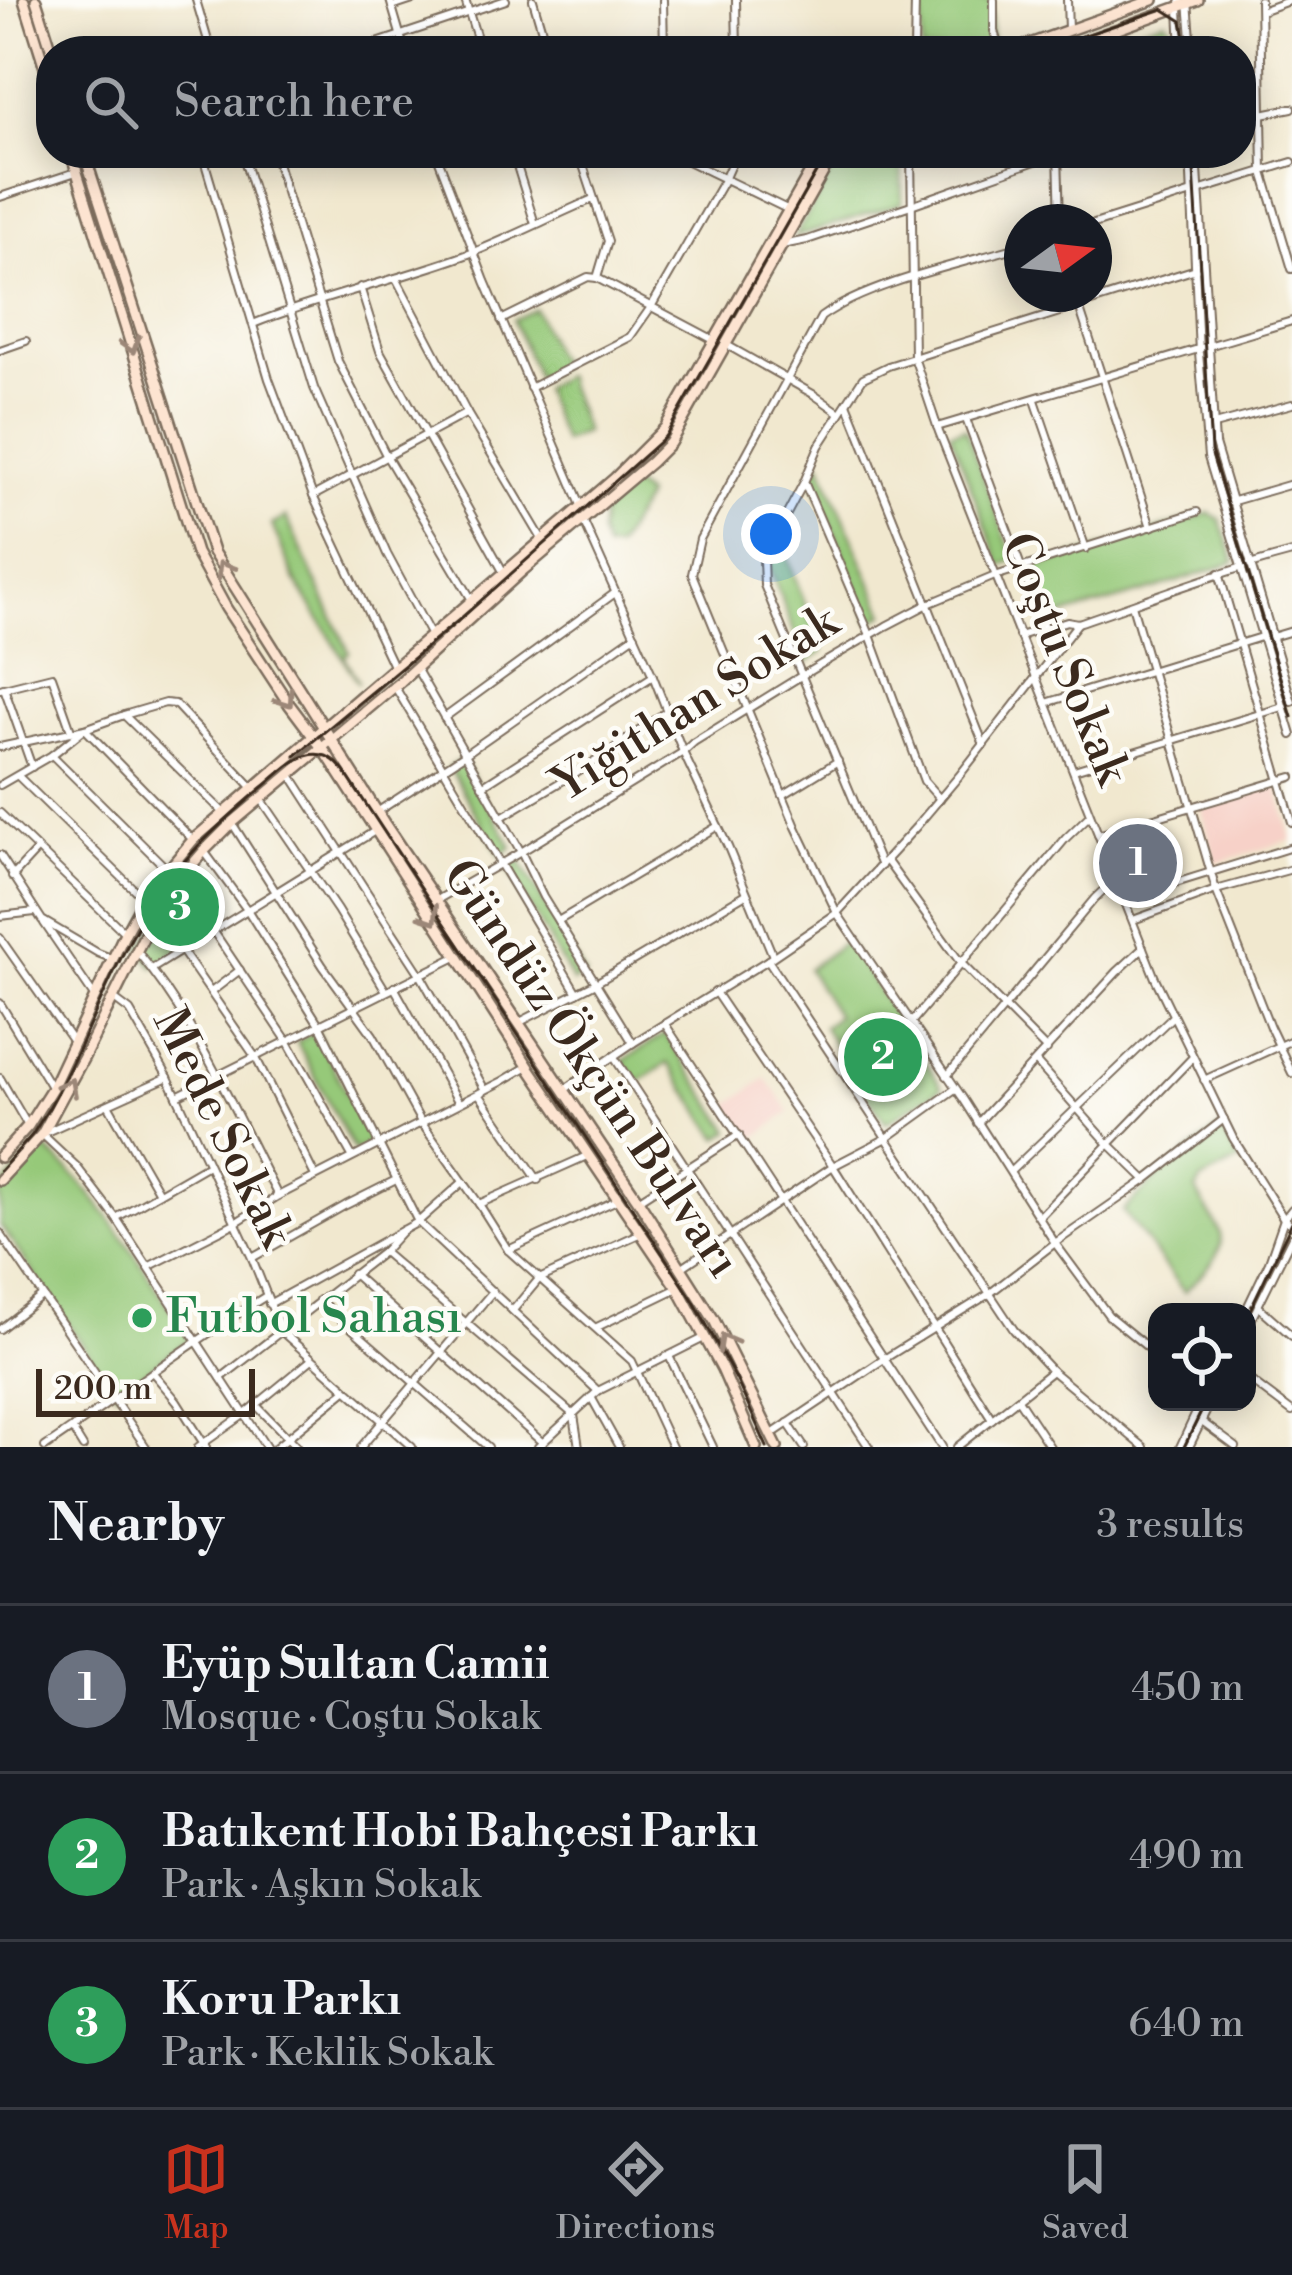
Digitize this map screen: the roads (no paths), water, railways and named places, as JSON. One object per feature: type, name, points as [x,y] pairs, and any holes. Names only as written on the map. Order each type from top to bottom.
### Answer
[{"type":"street","points":[[24,0],[36,39]]},
{"type":"street","points":[[36,0],[47,36]]},
{"type":"street","points":[[196,0],[207,36]]},
{"type":"street","points":[[400,35],[391,3],[413,0]]},
{"type":"street","points":[[465,0],[476,36]]},
{"type":"street","points":[[397,36],[506,0]]},
{"type":"street","points":[[533,0],[544,36]]},
{"type":"street","points":[[663,0],[664,36]]},
{"type":"street","points":[[736,0],[737,36]]},
{"type":"street","points":[[914,36],[915,0]]},
{"type":"street","points":[[994,0],[997,36]]},
{"type":"street","points":[[1067,0],[1068,30]]},
{"type":"street","points":[[1050,36],[1153,0]]},
{"type":"street","points":[[1260,0],[1263,172],[1292,269]]},
{"type":"street","points":[[1262,10],[1291,0]]},
{"type":"street","points":[[1097,36],[1187,2]]},
{"type":"street","points":[[1183,36],[1187,2]]},
{"type":"street","points":[[1187,2],[1190,36]]},
{"type":"street","points":[[1262,114],[1292,108]]},
{"type":"street","points":[[1112,218],[1292,162]]},
{"type":"street","points":[[206,168],[269,379],[313,496],[393,666]]},
{"type":"street","points":[[247,168],[314,388],[387,554],[431,637]]},
{"type":"street","points":[[279,168],[338,362],[387,457],[472,601]]},
{"type":"street","points":[[442,168],[581,506]]},
{"type":"street","points":[[518,168],[536,224]]},
{"type":"street","points":[[584,168],[608,242],[597,278]]},
{"type":"street","points":[[700,168],[789,210]]},
{"type":"street","points":[[530,388],[630,337],[729,168]]},
{"type":"street","points":[[0,1180],[42,1134],[136,950],[178,880],[204,851],[670,443],[813,168]]},
{"type":"street","points":[[0,1157],[28,1126],[52,1088],[125,933],[167,868],[223,812],[645,450],[720,342],[826,168]]},
{"type":"street","name":"Coştu Sokak","points":[[910,168],[914,357],[937,427],[1173,1016],[1224,1119],[1289,1223]]},
{"type":"street","points":[[782,245],[1016,168]]},
{"type":"street","points":[[1058,168],[1059,204]]},
{"type":"street","points":[[1194,168],[1196,269],[1218,461],[1292,735]]},
{"type":"street","points":[[0,197],[82,169]]},
{"type":"street","name":"Gündüz Ökçün Bulvarı","points":[[82,169],[213,552],[377,812],[715,1320],[778,1447]]},
{"type":"street","name":"Gündüz Ökçün Bulvarı","points":[[82,169],[196,553],[226,608],[678,1288],[756,1447]]},
{"type":"street","points":[[1195,192],[1208,457],[1292,702]]},
{"type":"street","points":[[253,323],[473,252],[593,199]]},
{"type":"street","points":[[1004,251],[839,303],[821,316],[700,538],[692,574],[837,913],[1055,1243],[1109,1316],[1148,1348]]},
{"type":"street","points":[[1112,297],[1196,269]]},
{"type":"street","points":[[396,278],[467,413],[542,539]]},
{"type":"street","points":[[501,320],[588,278],[597,278],[786,378],[840,413]]},
{"type":"street","points":[[360,287],[380,352],[504,573]]},
{"type":"street","points":[[1047,1050],[961,962],[884,862],[764,585],[763,559],[819,446],[863,378],[914,357],[1065,312]]},
{"type":"street","points":[[1079,312],[1151,527]]},
{"type":"street","points":[[937,427],[1292,321]]},
{"type":"street","points":[[0,350],[26,341]]},
{"type":"street","points":[[1035,400],[1086,549]]},
{"type":"street","points":[[847,403],[983,745]]},
{"type":"street","points":[[1213,425],[1292,404]]},
{"type":"street","points":[[313,496],[467,413]]},
{"type":"street","points":[[967,419],[1044,628]]},
{"type":"street","points":[[804,482],[870,635],[923,781],[940,799]]},
{"type":"street","points":[[1230,502],[1292,484]]},
{"type":"street","name":"Yiğithan Sokak","points":[[437,900],[801,676],[928,604],[995,575],[1197,512]]},
{"type":"street","points":[[583,520],[771,958],[1014,1330],[1052,1371],[1144,1447]]},
{"type":"street","points":[[1019,636],[1067,621],[1078,623],[1219,573],[1292,553]]},
{"type":"street","points":[[1219,573],[1292,821]]},
{"type":"street","points":[[444,718],[615,593]]},
{"type":"street","points":[[1132,605],[1216,890],[1292,1073]]},
{"type":"street","points":[[564,1090],[837,913],[940,799],[1078,623]]},
{"type":"street","points":[[1272,637],[1292,631]]},
{"type":"street","points":[[377,812],[635,635]]},
{"type":"street","points":[[1046,703],[1262,636]]},
{"type":"street","points":[[416,668],[557,921],[633,1043]]},
{"type":"street","points":[[32,767],[2,688],[52,676],[71,730]]},
{"type":"street","points":[[482,786],[653,676]]},
{"type":"street","points":[[394,686],[577,993]]},
{"type":"street","points":[[0,747],[175,704],[252,787]]},
{"type":"street","points":[[1073,771],[1283,707]]},
{"type":"street","points":[[500,818],[599,759],[667,711]]},
{"type":"street","points":[[124,715],[223,812]]},
{"type":"street","points":[[0,785],[85,729]]},
{"type":"street","points":[[85,729],[193,840]]},
{"type":"street","points":[[52,755],[167,868]]},
{"type":"street","points":[[783,795],[838,761]]},
{"type":"street","points":[[295,771],[420,974],[482,1092],[538,1180]]},
{"type":"street","points":[[18,776],[145,899]]},
{"type":"street","points":[[1099,836],[1292,777]]},
{"type":"street","points":[[262,800],[390,989],[459,1103]]},
{"type":"street","points":[[0,813],[125,933]]},
{"type":"street","points":[[910,1024],[1090,815]]},
{"type":"street","points":[[232,823],[508,1250],[632,1361],[673,1447]]},
{"type":"street","points":[[557,921],[718,826]]},
{"type":"street","points":[[152,969],[375,831]]},
{"type":"street","points":[[1124,899],[1292,847]]},
{"type":"street","points":[[12,878],[37,850]]},
{"type":"street","points":[[204,851],[320,1026],[418,1222],[595,1394],[619,1447]]},
{"type":"street","points":[[0,855],[3,868],[94,997]]},
{"type":"street","points":[[1132,920],[1292,869]]},
{"type":"street","points":[[947,1076],[1116,878]]},
{"type":"street","points":[[178,880],[288,1042],[352,1158]]},
{"type":"street","points":[[520,1022],[747,893]]},
{"type":"street","points":[[0,916],[35,912]]},
{"type":"street","points":[[44,921],[113,959]]},
{"type":"street","points":[[0,938],[73,1042]]},
{"type":"street","points":[[978,1123],[1143,948]]},
{"type":"street","points":[[136,950],[203,1045],[278,1196]]},
{"type":"street","points":[[182,950],[256,1058],[316,1176]]},
{"type":"street","points":[[177,1096],[458,956]]},
{"type":"street","points":[[211,992],[240,970]]},
{"type":"street","points":[[715,992],[992,1419]]},
{"type":"street","name":"Mede Sokak","points":[[111,998],[130,1011],[168,1077],[281,1331],[412,1447]]},
{"type":"street","points":[[0,1003],[52,1088]]},
{"type":"street","points":[[1010,1172],[1173,1016]]},
{"type":"street","points":[[665,1024],[942,1447]]},
{"type":"street","points":[[1204,1080],[1292,1040]]},
{"type":"street","points":[[614,1057],[869,1447]]},
{"type":"street","points":[[1039,1217],[1192,1058]]},
{"type":"street","points":[[1036,1062],[1146,1180]]},
{"type":"street","points":[[149,1267],[528,1066]]},
{"type":"street","points":[[42,1134],[168,1077]]},
{"type":"street","points":[[0,1078],[28,1126]]},
{"type":"street","points":[[681,1268],[956,1089]]},
{"type":"street","points":[[109,1106],[159,1193]]},
{"type":"street","points":[[772,1434],[989,1294],[1224,1119]]},
{"type":"street","points":[[42,1134],[77,1167],[116,1218],[266,1447]]},
{"type":"street","points":[[638,1200],[739,1135]]},
{"type":"street","points":[[479,1204],[589,1155]]},
{"type":"street","points":[[116,1218],[208,1165]]},
{"type":"street","points":[[252,1258],[396,1180]]},
{"type":"street","points":[[45,1447],[154,1374],[197,1339],[418,1222],[464,1182]]},
{"type":"street","points":[[508,1250],[620,1199]]},
{"type":"street","points":[[1249,1303],[1292,1209]]},
{"type":"street","points":[[221,1378],[382,1252],[403,1230]]},
{"type":"street","points":[[0,1233],[146,1447]]},
{"type":"street","points":[[513,1310],[539,1279],[643,1233]]},
{"type":"street","points":[[1256,1310],[1292,1237]]},
{"type":"street","points":[[382,1252],[574,1415],[579,1447]]},
{"type":"street","points":[[353,1274],[540,1445],[595,1394],[706,1337]]},
{"type":"street","points":[[597,1327],[678,1288]]},
{"type":"street","points":[[363,1446],[493,1291]]},
{"type":"street","points":[[0,1329],[42,1296]]},
{"type":"street","points":[[319,1300],[488,1447]]},
{"type":"street","points":[[1258,1306],[1292,1336]]},
{"type":"street","points":[[669,1356],[713,1447]]},
{"type":"street","points":[[154,1374],[177,1401],[203,1446],[310,1360]]},
{"type":"street","points":[[957,1447],[1052,1371]]},
{"type":"street","points":[[1256,1385],[1292,1412]]},
{"type":"street","points":[[276,1447],[346,1390]]},
{"type":"street","points":[[1018,1399],[1050,1447]]},
{"type":"street","points":[[256,1406],[298,1447]]},
{"type":"street","points":[[1184,1447],[1198,1411]]},
{"type":"street","points":[[1184,1447],[1207,1411]]},
{"type":"street","points":[[1202,1422],[1236,1447]]},
{"type":"street","points":[[788,1424],[804,1447]]},
{"type":"street","points":[[71,1429],[83,1447]]},
{"type":"tram line","points":[[1083,36],[1163,9],[1182,21],[1184,36]]},
{"type":"tram line","points":[[295,756],[458,621],[665,437],[818,168]]},
{"type":"tram line","points":[[1194,168],[1211,451],[1292,717]]},
{"type":"tram line","points":[[0,1171],[49,1108],[131,939],[169,880],[213,831],[285,769],[309,755],[326,756],[346,774],[693,1300],[767,1447]]},
{"type":"tram line","points":[[1253,1303],[1292,1222]]},
{"type":"tram line","points":[[1184,1447],[1202,1411]]},
{"type":"place","name":"Eyüp Sultan Camii","points":[[1138,863]]},
{"type":"place","name":"Koru Parkı","points":[[180,907]]},
{"type":"place","name":"Batıkent Hobi Bahçesi Parkı","points":[[883,1057]]},
{"type":"place","name":"Futbol Sahası","points":[[142,1318]]}]
